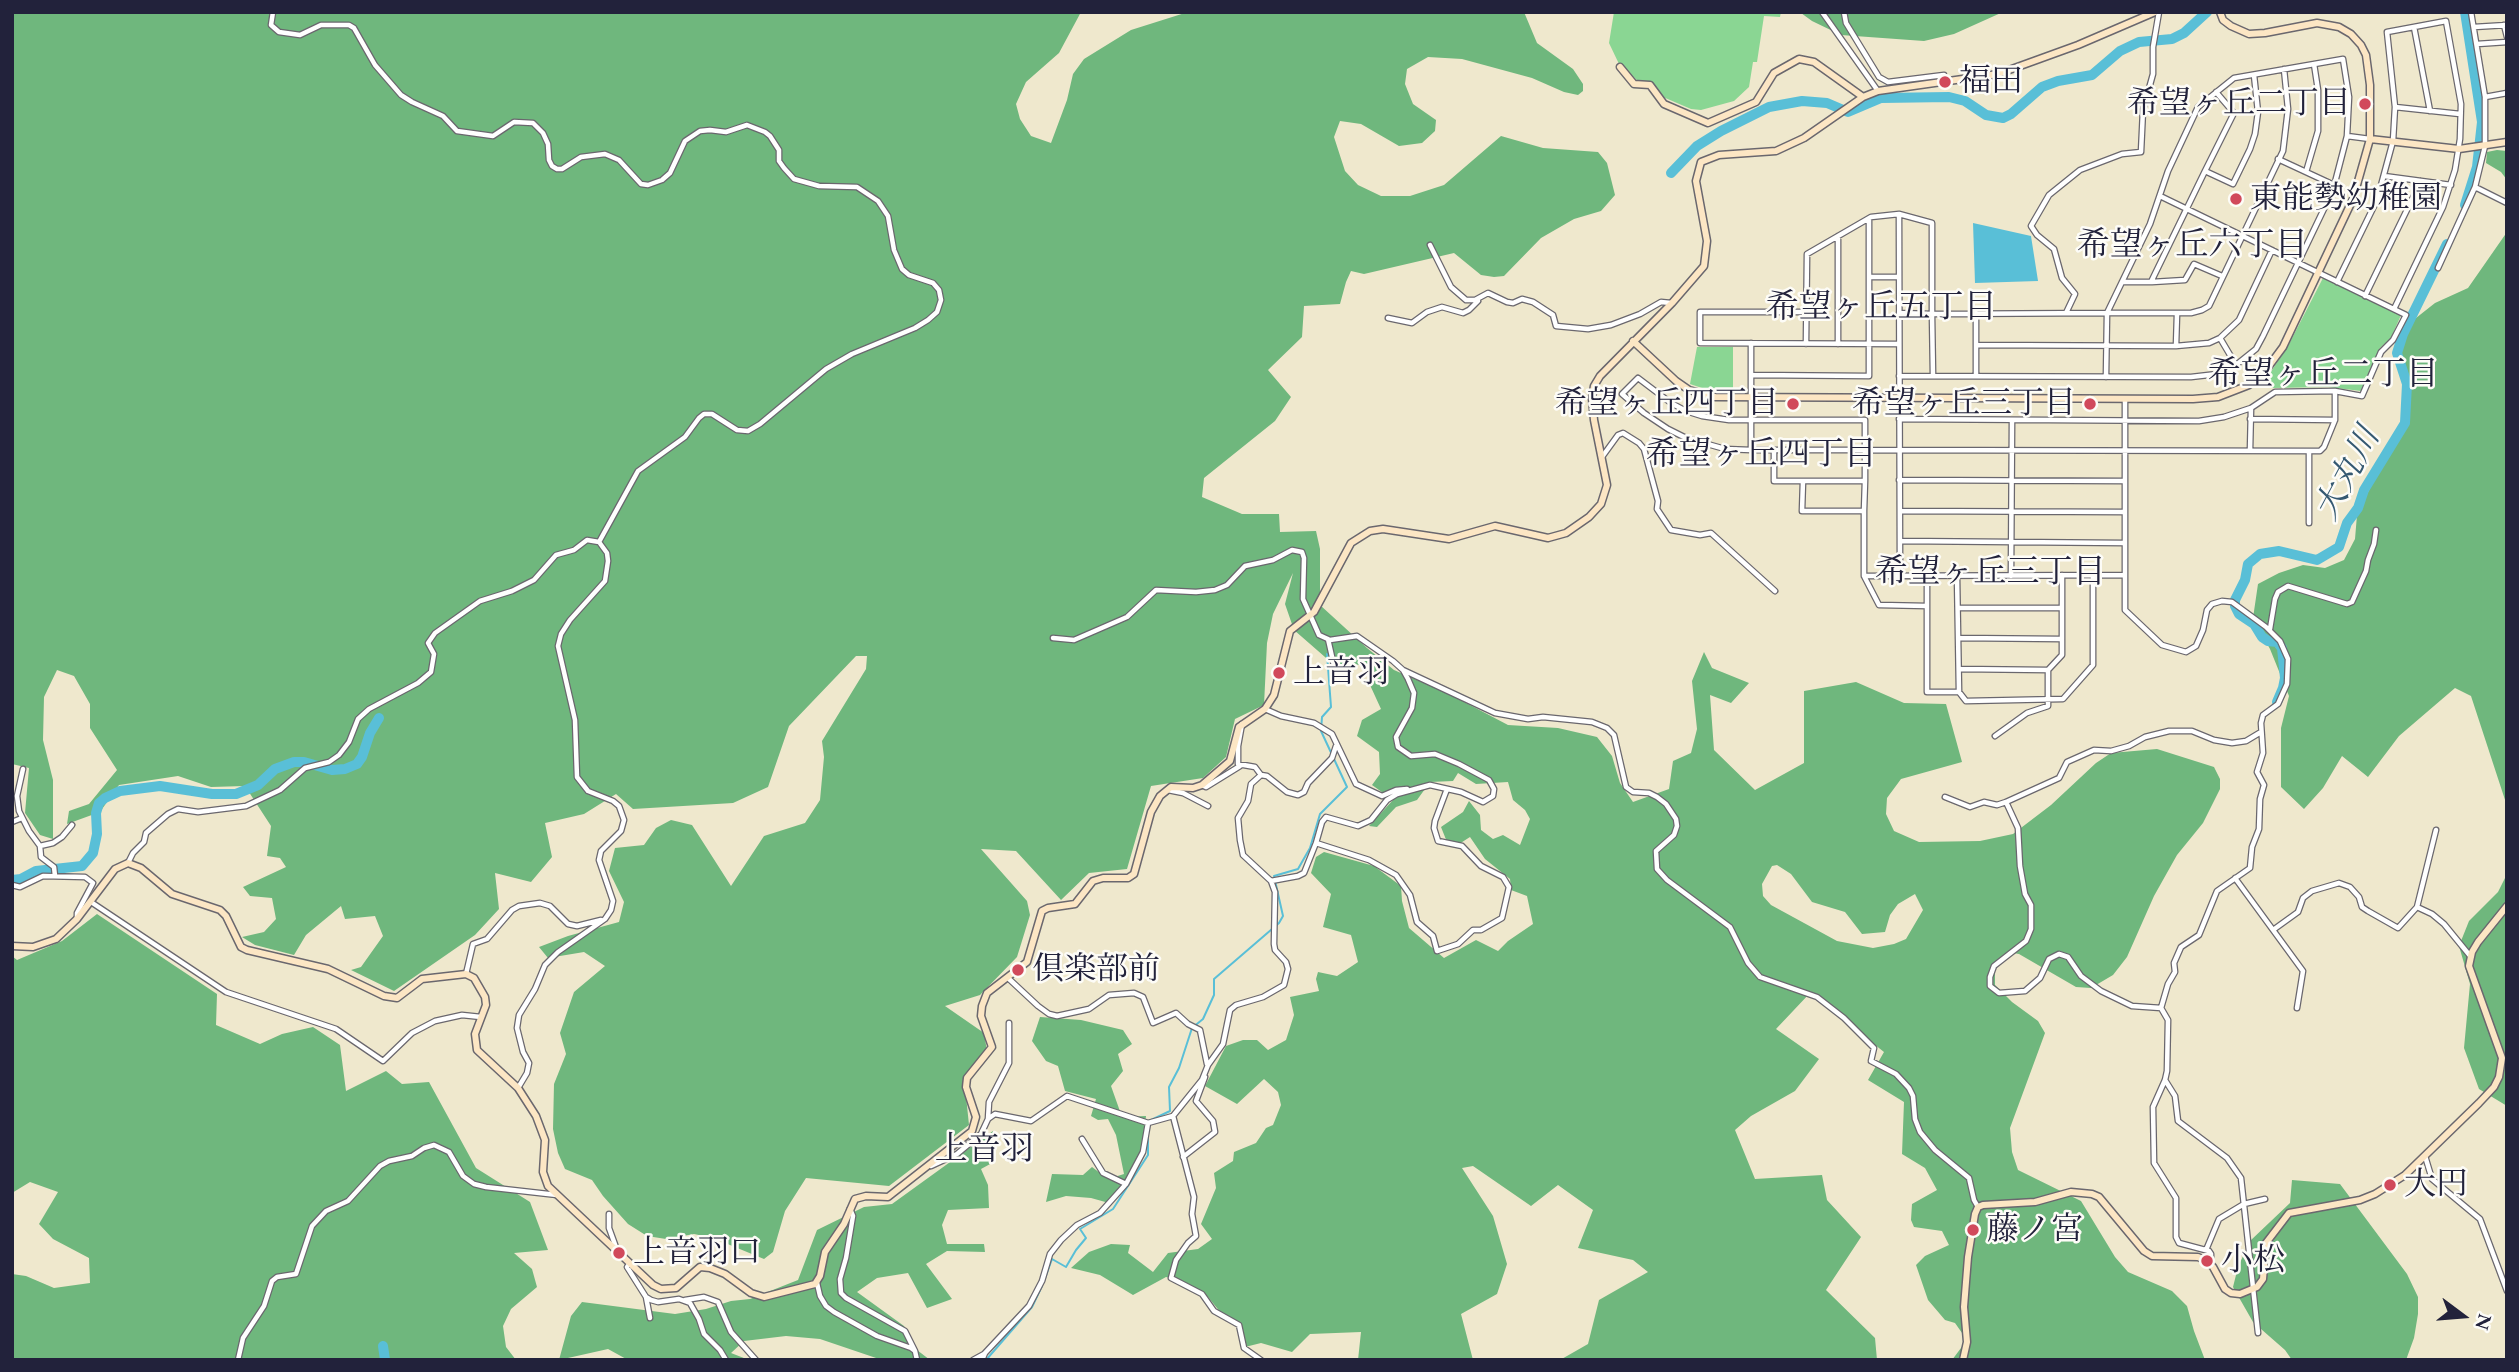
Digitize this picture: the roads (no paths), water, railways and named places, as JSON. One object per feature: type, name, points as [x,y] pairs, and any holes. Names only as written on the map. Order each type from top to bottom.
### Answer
[{"type":"main road","points":[[12,946],[24,948],[46,944],[66,931],[115,869],[128,863],[141,868],[172,894],[220,910],[226,916],[239,943],[247,950],[328,969],[384,996],[397,998],[422,979],[466,974],[474,978],[485,997],[486,1005],[475,1034],[477,1050],[518,1088],[536,1116],[545,1140],[544,1178],[558,1195],[630,1263],[660,1289],[676,1288],[700,1268],[710,1268],[724,1274],[755,1295],[764,1297],[809,1286],[817,1282],[825,1252],[844,1224],[850,1208],[860,1196],[888,1197],[972,1131],[976,1117],[967,1078],[992,1047],[981,1016],[987,993],[1027,962],[1042,911],[1076,904],[1093,881],[1128,878],[1134,874],[1151,812],[1167,789],[1202,785],[1230,761],[1236,735],[1242,724],[1265,709],[1274,695],[1287,636],[1296,625],[1310,617],[1351,543],[1370,531],[1383,529],[1449,539],[1495,526],[1548,538],[1566,533],[1589,517],[1601,503],[1607,485],[1593,409],[1594,386],[1600,376],[1672,303],[1704,266],[1707,241],[1696,181],[1701,162],[1719,155],[1776,151],[1804,138],[1863,97],[1878,91],[1998,74],[2157,12]]},
{"type":"main road","points":[[1633,341],[1689,390],[1715,397],[2218,397],[2249,385],[2263,374],[2278,354],[2357,191],[2370,139],[2370,85],[2366,55],[2351,34],[2339,27],[2317,23],[2249,34],[2231,26],[2220,14]]},
{"type":"main road","points":[[1620,67],[1634,84],[1650,85],[1664,104],[1708,123],[1756,102],[1774,73],[1799,59],[1814,62],[1863,97]]},
{"type":"main road","points":[[2370,139],[2459,149],[2507,142]]},
{"type":"main road","points":[[1963,1360],[1966,1342],[1964,1307],[1968,1257],[1978,1207],[2049,1199],[2071,1192],[2092,1194],[2099,1197],[2144,1251],[2162,1257],[2198,1257],[2210,1265],[2225,1289],[2240,1294],[2252,1290],[2263,1279],[2266,1243],[2289,1213],[2360,1200],[2405,1175],[2494,1087],[2501,1069],[2502,1058],[2469,966],[2477,942],[2507,905]]},
{"type":"street","points":[[273,12],[271,25],[279,32],[300,35],[320,24],[339,24],[354,28],[375,65],[401,94],[443,116],[457,131],[493,136],[514,122],[533,123],[543,133],[548,144],[549,160],[557,169],[562,169],[581,157],[613,156],[641,184],[648,185],[662,180],[670,173],[685,141],[700,131],[726,132],[747,125],[765,132],[771,136],[779,150],[779,161],[794,179],[819,186],[857,187],[878,201],[888,216],[894,250],[902,269],[909,275],[933,283],[939,290],[941,300],[937,312],[928,320],[852,354],[826,369],[760,425],[748,431],[737,429],[712,414],[704,414],[685,437],[638,471],[599,542]]},
{"type":"street","points":[[1822,12],[1878,91]]},
{"type":"street","points":[[1844,12],[1846,23],[1880,77],[1888,82],[1944,75]]},
{"type":"street","points":[[2134,12],[2136,21]]},
{"type":"street","points":[[2066,313],[2075,294],[2062,278],[2054,249],[2037,235],[2031,226],[2049,195],[2080,170],[2122,154],[2141,152],[2143,110],[2152,74],[2157,12]]},
{"type":"street","points":[[2438,268],[2475,187],[2481,147],[2486,97],[2471,12]]},
{"type":"street","points":[[2337,282],[2377,200],[2393,141],[2395,107],[2387,32],[2446,21],[2461,114],[2459,149],[2451,185],[2394,309]]},
{"type":"street","points":[[2474,27],[2506,25],[2507,37]]},
{"type":"street","points":[[2414,27],[2430,111]]},
{"type":"street","points":[[2477,44],[2507,42]]},
{"type":"street","points":[[1899,376],[2106,377],[2204,376],[2217,374],[2236,365],[2256,349],[2334,185],[2347,136],[2349,97],[2343,59],[2234,78],[2198,107],[2168,171],[2150,224],[2107,313],[2106,377]]},
{"type":"street","points":[[2306,172],[2318,131],[2318,90],[2314,64]]},
{"type":"street","points":[[1899,313],[2177,314],[2198,312],[2208,306],[2283,151],[2288,109],[2284,69]]},
{"type":"street","points":[[2205,171],[2233,184],[2255,134],[2258,112],[2254,75]]},
{"type":"street","points":[[2151,282],[2234,113],[2216,92]]},
{"type":"street","points":[[2486,97],[2507,93]]},
{"type":"street","points":[[2395,107],[2461,114]]},
{"type":"street","points":[[2347,136],[2370,139]]},
{"type":"street","points":[[2278,159],[2334,185]]},
{"type":"street","points":[[2384,176],[2451,185]]},
{"type":"street","points":[[2365,296],[2421,181]]},
{"type":"street","points":[[2475,187],[2507,203]]},
{"type":"street","points":[[1899,419],[2199,421],[2224,417],[2251,408],[2275,392],[2335,391],[2362,396],[2381,352],[2393,340],[2406,315],[2160,196]]},
{"type":"street","points":[[1899,214],[1900,576]]},
{"type":"street","points":[[1806,344],[1807,254],[1869,219],[1899,214],[1932,223],[1933,376]]},
{"type":"street","points":[[1751,374],[1869,376],[1869,219]]},
{"type":"street","points":[[1838,236],[1839,344]]},
{"type":"street","points":[[1430,245],[1451,287],[1466,300],[1475,300],[1488,293],[1507,302],[1513,303],[1522,299],[1533,302],[1553,315],[1556,326],[1588,330],[1640,314],[1661,302],[1672,303]]},
{"type":"street","points":[[1976,345],[2199,345],[2220,338],[2238,320],[2272,250]]},
{"type":"street","points":[[2122,282],[2185,280],[2194,264],[2222,276]]},
{"type":"street","points":[[1869,277],[1899,277]]},
{"type":"street","points":[[1388,317],[1412,323],[1427,312],[1442,307],[1463,313],[1481,297]]},
{"type":"street","points":[[1806,312],[1700,312],[1700,343],[1899,344]]},
{"type":"street","points":[[1976,313],[1976,376]]},
{"type":"street","points":[[2176,346],[2177,314]]},
{"type":"street","points":[[2220,338],[2236,365]]},
{"type":"street","points":[[1751,344],[1751,450]]},
{"type":"street","points":[[1927,606],[1879,606],[1864,576],[1864,511],[1865,481],[1865,450],[1865,420],[1717,419],[1686,411],[1638,378],[1622,394],[1644,413],[1686,438],[1725,449],[1751,450],[1865,450],[1899,450],[2012,450],[2319,451],[2324,447],[2335,421],[2335,391]]},
{"type":"street","points":[[2125,399],[2125,610],[2162,645],[2186,652],[2196,646],[2207,610],[2212,604],[2234,602],[2269,630],[2286,650],[2288,659],[2287,684],[2278,704],[2263,715],[2260,732],[2263,753],[2257,772],[2263,785],[2259,829],[2252,847],[2250,868],[2217,891],[2199,935],[2181,947],[2161,1008],[2168,1020],[2165,1080],[2153,1107],[2154,1163],[2176,1198],[2176,1237],[2179,1242],[2211,1254],[2210,1265]]},
{"type":"street","points":[[2249,451],[2251,408]]},
{"type":"street","points":[[2250,419],[2335,421]]},
{"type":"street","points":[[2011,576],[2012,420]]},
{"type":"street","points":[[1601,457],[1618,435],[1623,433],[1639,443],[1644,449],[1658,501],[1657,509],[1671,530],[1700,535],[1711,533],[1775,591]]},
{"type":"street","points":[[1774,450],[1774,481],[1865,481]]},
{"type":"street","points":[[2309,451],[2309,523]]},
{"type":"street","points":[[1899,480],[2125,481]]},
{"type":"street","points":[[1802,481],[1802,511],[1864,511]]},
{"type":"street","points":[[1899,511],[2125,512]]},
{"type":"street","points":[[2269,630],[2275,598],[2278,592],[2288,586],[2347,604],[2352,602],[2366,571],[2376,530]]},
{"type":"street","points":[[128,863],[144,842],[146,833],[168,814],[178,809],[198,812],[246,806],[281,790],[305,768],[329,762],[339,755],[363,714],[385,698],[418,683],[431,672],[434,654],[428,643],[435,633],[480,601],[512,591],[534,580],[556,555],[575,550],[587,540],[599,542],[607,553],[605,581],[570,620],[561,634],[558,646],[575,720],[577,777],[588,791],[619,806],[624,820],[619,834],[601,851],[600,867],[613,901],[605,919],[558,952],[545,965],[535,989],[519,1015],[517,1028],[528,1063],[527,1073],[518,1088]]},
{"type":"street","points":[[1900,541],[2125,543]]},
{"type":"street","points":[[1054,638],[1074,640],[1127,617],[1156,590],[1215,590],[1227,585],[1245,566],[1273,560],[1292,550],[1302,552],[1304,558],[1303,599],[1319,635],[1328,639],[1357,636],[1403,670],[1495,713],[1528,719],[1544,717],[1592,722],[1607,728],[1614,735],[1626,787],[1633,792],[1649,793],[1657,797],[1666,804],[1676,819],[1674,835],[1656,851],[1657,869],[1667,880],[1731,927],[1748,963],[1760,977],[1817,997],[1844,1018],[1874,1048],[1871,1061],[1896,1074],[1909,1088],[1920,1132],[1935,1150],[1969,1178],[1978,1207]]},
{"type":"street","points":[[1995,736],[2027,713],[2048,706],[2048,670],[2062,655],[2063,575]]},
{"type":"street","points":[[1957,576],[1959,692],[1966,701],[2063,699],[2093,665],[2093,575]]},
{"type":"street","points":[[1864,576],[2125,575]]},
{"type":"street","points":[[1927,576],[1927,692],[1959,692]]},
{"type":"street","points":[[1958,608],[2062,608]]},
{"type":"street","points":[[1958,638],[2062,639]]},
{"type":"street","points":[[1328,639],[1337,679]]},
{"type":"street","points":[[1959,669],[2048,670]]},
{"type":"street","points":[[1271,881],[1304,873],[1323,818],[1352,825],[1365,823],[1371,820],[1387,800],[1397,794],[1430,785],[1461,792],[1483,802],[1493,796],[1494,789],[1489,780],[1459,764],[1435,754],[1411,756],[1398,747],[1396,737],[1409,716],[1414,693],[1403,670]]},
{"type":"street","points":[[1265,709],[1321,726],[1332,734],[1356,784],[1382,796],[1396,790],[1415,789]]},
{"type":"street","points":[[1240,766],[1238,746],[1242,724]]},
{"type":"street","points":[[1945,797],[1970,807],[1984,802],[1997,805],[2059,778],[2067,762],[2094,751],[2120,748],[2135,744],[2145,737],[2169,732],[2192,731],[2232,743],[2246,741],[2260,732]]},
{"type":"street","points":[[1202,785],[1206,787],[1240,766],[1255,767],[1261,775],[1274,780],[1287,792],[1298,795],[1304,792],[1308,783],[1332,758],[1336,745]]},
{"type":"street","points":[[23,769],[17,796],[19,811],[40,846],[41,857],[54,867],[55,876]]},
{"type":"street","points":[[988,1119],[998,1113],[1031,1121],[1067,1096],[1148,1123],[1173,1116],[1202,1080],[1208,1065],[1223,1044],[1230,1010],[1242,1002],[1263,997],[1284,985],[1287,977],[1286,962],[1275,950],[1274,944],[1275,892],[1271,881],[1243,855],[1239,829],[1238,818],[1248,801],[1251,784],[1261,775]]},
{"type":"street","points":[[1167,789],[1183,793],[1208,806]]},
{"type":"street","points":[[1316,843],[1369,860],[1396,875],[1410,895],[1417,922],[1433,936],[1437,951],[1458,944],[1472,930],[1481,930],[1502,918],[1509,887],[1503,877],[1481,866],[1462,846],[1438,841],[1435,821],[1447,789]]},
{"type":"street","points":[[2006,802],[2018,828],[2020,866],[2025,894],[2032,910],[2031,929],[2026,941],[1994,966],[1990,986],[1999,993],[2025,991],[2035,984],[2049,959],[2059,954],[2068,957],[2081,976],[2101,991],[2132,1006],[2161,1008]]},
{"type":"street","points":[[12,822],[22,818]]},
{"type":"street","points":[[40,846],[53,843],[72,825]]},
{"type":"street","points":[[2273,930],[2298,912],[2303,898],[2312,891],[2339,883],[2350,887],[2359,897],[2362,907],[2398,928],[2417,907],[2436,830]]},
{"type":"street","points":[[12,886],[19,887],[43,876],[85,877],[93,883],[77,913],[78,919]]},
{"type":"street","points":[[2235,878],[2303,971],[2297,1008]]},
{"type":"street","points":[[91,902],[226,992],[322,1023],[383,1061],[412,1033],[435,1021],[462,1015],[481,1017]]},
{"type":"street","points":[[466,974],[473,944],[487,939],[508,914],[519,906],[540,903],[550,906],[564,922],[577,926],[605,919]]},
{"type":"street","points":[[2417,907],[2444,924],[2471,957]]},
{"type":"street","points":[[1008,978],[1038,1006],[1057,1016],[1089,1009],[1109,995],[1134,993],[1143,997],[1153,1023],[1176,1013],[1200,1030],[1208,1065]]},
{"type":"street","points":[[923,1167],[927,1168],[957,1154],[981,1134],[988,1119],[989,1102],[1010,1063],[1009,1023]]},
{"type":"street","points":[[1183,1157],[1215,1132],[1213,1121],[1196,1101],[1204,1083],[1205,1073]]},
{"type":"street","points":[[2165,1080],[2175,1096],[2178,1121],[2227,1158],[2241,1178],[2258,1333]]},
{"type":"street","points":[[1173,1116],[1194,1197],[1192,1214],[1196,1236],[1175,1260],[1171,1278],[1202,1294],[1214,1311],[1239,1325],[1244,1348],[1261,1360]]},
{"type":"street","points":[[973,1360],[985,1353],[1029,1306],[1042,1281],[1050,1254],[1060,1240],[1100,1213],[1126,1184],[1143,1152],[1148,1123]]},
{"type":"street","points":[[1082,1139],[1103,1173],[1126,1184]]},
{"type":"street","points":[[238,1360],[243,1338],[264,1306],[268,1287],[277,1277],[296,1273],[313,1226],[326,1211],[348,1201],[380,1166],[388,1161],[412,1156],[434,1145],[449,1152],[463,1176],[474,1184],[558,1195]]},
{"type":"street","points":[[2425,1156],[2432,1179],[2480,1219],[2507,1291]]},
{"type":"street","points":[[2206,1250],[2219,1219],[2244,1204],[2265,1199]]},
{"type":"street","points":[[850,1208],[853,1216],[840,1279],[841,1293],[905,1331],[917,1360]]},
{"type":"street","points":[[609,1214],[609,1228],[617,1251]]},
{"type":"street","points":[[630,1263],[628,1267],[646,1297],[650,1318]]},
{"type":"street","points":[[817,1282],[820,1296],[834,1312],[877,1336],[915,1351]]},
{"type":"street","points":[[646,1297],[658,1302],[704,1297],[718,1302],[731,1332],[756,1360]]},
{"type":"street","points":[[685,1300],[693,1307],[704,1334],[726,1360]]},
{"type":"street","points":[[982,1360],[985,1353]]},
{"type":"water","points":[[1973,223],[2031,236],[2038,281],[1975,283]]},
{"type":"waterway","points":[[1671,173],[1697,146],[1721,131],[1769,107],[1802,101],[1827,103],[1848,112],[1881,98],[1949,97],[1965,101],[1986,115],[2003,118],[2042,87],[2058,81],[2092,75],[2120,51],[2139,42],[2172,39],[2184,33],[2207,12]]},
{"type":"waterway","name":"大丸川","points":[[2465,12],[2482,122],[2477,167],[2465,205]]},
{"type":"waterway","name":"大丸川","points":[[2277,702],[2285,678],[2282,648],[2277,642],[2262,637],[2254,624],[2239,614],[2235,606],[2248,564],[2260,554],[2279,551],[2317,560],[2339,547],[2347,523],[2358,508],[2364,490],[2405,423],[2407,384],[2397,353],[2403,334],[2447,244]]},
{"type":"waterway","points":[[1149,1121],[1170,1111],[1169,1087],[1179,1068],[1192,1028],[1203,1019],[1214,995],[1214,979],[1279,923],[1283,916],[1274,876],[1298,869],[1310,848],[1320,814],[1347,787],[1321,731],[1322,717],[1331,707],[1327,654]]},
{"type":"waterway","points":[[12,880],[21,879],[36,871],[82,866],[93,853],[99,803],[120,791],[160,786],[212,794],[236,794],[258,785],[275,769],[294,762],[332,770],[345,769],[357,764],[362,757],[370,733],[379,718]]},
{"type":"waterway","points":[[1044,1281],[1052,1259],[1066,1267],[1086,1238],[1080,1229],[1113,1209],[1148,1155],[1148,1137]]},
{"type":"waterway","points":[[986,1360],[1032,1307],[1042,1286]]},
{"type":"waterway","points":[[383,1346],[385,1360]]},
{"type":"place","name":"福田","points":[[1945,82]]},
{"type":"place","name":"希望ヶ丘二丁目","points":[[2365,104]]},
{"type":"place","name":"東能勢幼稚園","points":[[2236,199]]},
{"type":"place","name":"希望ヶ丘四丁目","points":[[1793,404]]},
{"type":"place","name":"希望ヶ丘三丁目","points":[[2090,404]]},
{"type":"place","name":"上音羽","points":[[1279,673]]},
{"type":"place","name":"倶楽部前","points":[[1018,970]]},
{"type":"place","name":"大円","points":[[2390,1185]]},
{"type":"place","name":"藤ノ宮","points":[[1973,1230]]},
{"type":"place","name":"上音羽口","points":[[619,1253]]},
{"type":"place","name":"小松","points":[[2207,1261]]},
{"type":"district","name":"希望ヶ丘六丁目","points":[[2192,246]]},
{"type":"district","name":"希望ヶ丘五丁目","points":[[1881,308]]},
{"type":"district","name":"希望ヶ丘二丁目","points":[[2323,375]]},
{"type":"district","name":"希望ヶ丘四丁目","points":[[1761,455]]},
{"type":"district","name":"希望ヶ丘三丁目","points":[[1990,573]]},
{"type":"district","name":"上音羽","points":[[984,1150]]}]
